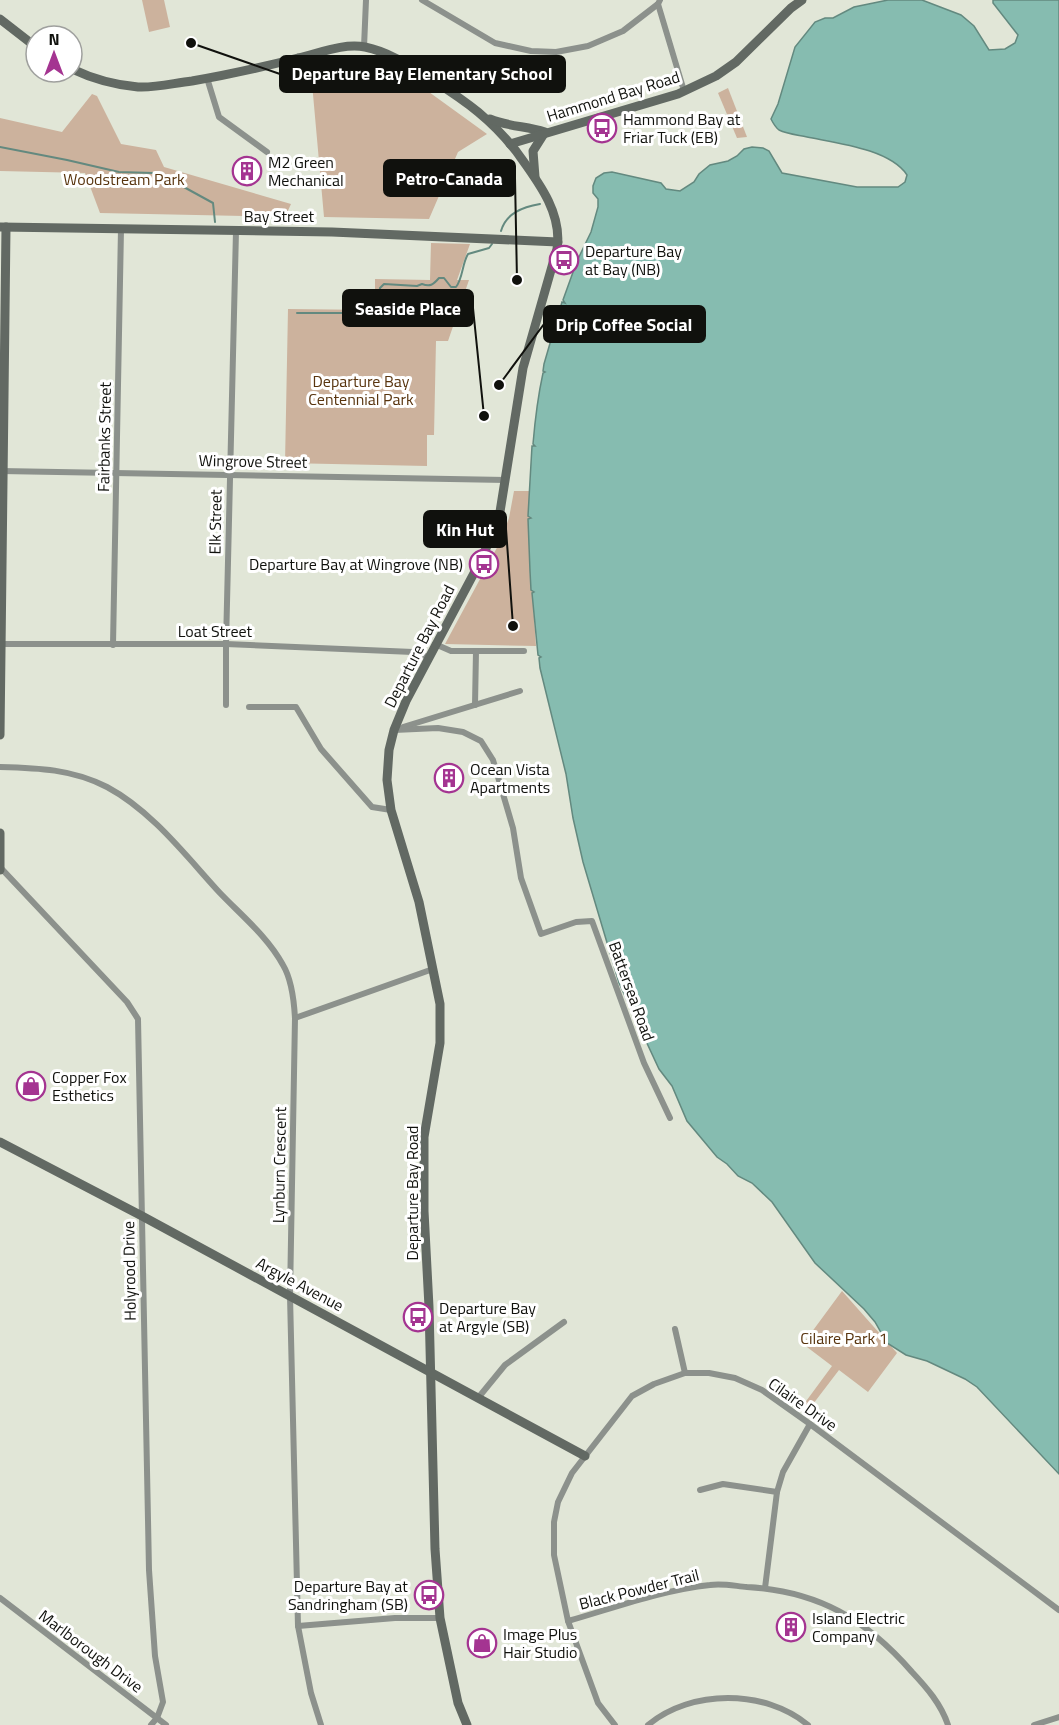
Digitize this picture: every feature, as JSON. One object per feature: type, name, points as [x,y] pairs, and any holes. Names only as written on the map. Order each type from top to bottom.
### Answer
[{"type":"main road","name":"Hammond Bay Road","points":[[510,144],[684,92],[716,76],[736,62],[802,0]]},
{"type":"main road","points":[[1,22],[24,38]]},
{"type":"main road","name":"Departure Bay Road","points":[[84,74],[99,80],[138,87],[152,87],[274,64],[336,48],[364,47],[399,59],[468,102],[486,117],[510,144],[535,180],[556,218],[558,242],[523,368],[506,480],[495,531],[428,657],[394,730],[389,750],[387,780],[391,810],[419,902],[440,1004],[440,1043],[424,1137],[424,1211],[435,1550],[440,1618],[458,1703],[467,1725]]},
{"type":"main road","points":[[486,117],[506,125],[533,128],[545,132],[532,155],[535,180]]},
{"type":"main road","points":[[0,735],[3,227]]},
{"type":"main road","name":"Bay Street","points":[[3,227],[332,232],[558,242]]},
{"type":"main road","points":[[0,833],[0,868]]},
{"type":"main road","name":"Argyle Avenue","points":[[0,1142],[142,1216],[585,1456]]},
{"type":"street","points":[[364,47],[366,0]]},
{"type":"street","points":[[422,0],[495,44],[548,52],[588,46],[623,31],[659,2],[684,92]]},
{"type":"street","points":[[207,78],[219,117],[267,152]]},
{"type":"street","name":"Fairbanks Street","points":[[112,645],[121,229]]},
{"type":"street","name":"Elk Street","points":[[226,705],[229,474],[236,231]]},
{"type":"street","name":"Wingrove Street","points":[[2,471],[506,480]]},
{"type":"street","name":"Loat Street","points":[[0,644],[226,644],[413,652],[428,657]]},
{"type":"street","points":[[435,644],[451,651],[524,651]]},
{"type":"street","points":[[475,705],[477,651]]},
{"type":"street","points":[[394,730],[520,691]]},
{"type":"street","points":[[249,707],[296,708],[321,749],[372,807],[391,810]]},
{"type":"street","name":"Battersea Road","points":[[394,730],[438,728],[463,732],[481,741],[493,760],[513,828],[521,878],[541,934],[576,922],[591,921],[644,1063],[670,1118]]},
{"type":"street","name":"Lynburn Crescent","points":[[0,767],[45,768],[79,776],[106,787],[131,803],[267,942],[284,966],[294,997],[295,1018],[290,1296],[298,1626],[311,1693],[321,1725]]},
{"type":"street","name":"Holyrood Drive","points":[[0,868],[127,1002],[138,1019],[149,1570],[156,1656],[163,1702],[157,1718]]},
{"type":"street","points":[[295,1018],[433,969]]},
{"type":"street","points":[[478,1398],[505,1365],[564,1322]]},
{"type":"street","points":[[675,1329],[685,1373]]},
{"type":"street","name":"Cilaire Drive","points":[[615,1725],[598,1703],[568,1621],[554,1555],[554,1522],[558,1502],[572,1473],[632,1396],[654,1384],[685,1373],[709,1373],[735,1378],[762,1390],[1059,1610]]},
{"type":"street","points":[[765,1588],[777,1492],[783,1472],[810,1424]]},
{"type":"street","points":[[700,1490],[723,1484],[777,1492]]},
{"type":"street","name":"Black Powder Trail","points":[[568,1621],[655,1596],[712,1584],[765,1588],[810,1598],[862,1624],[891,1648],[931,1693],[948,1725]]},
{"type":"street","name":"Marlborough Drive","points":[[0,1598],[166,1725]]},
{"type":"street","points":[[298,1626],[394,1618],[440,1618]]},
{"type":"street","points":[[648,1725],[658,1717],[688,1702],[737,1698],[772,1704],[796,1715],[808,1725]]},
{"type":"street","points":[[1034,1725],[1059,1717]]},
{"type":"street","points":[[151,1725],[157,1718]]},
{"type":"green space","points":[[142,0],[164,0],[170,27],[149,32]]},
{"type":"green space","points":[[372,60],[411,79],[487,134],[458,152],[429,219],[324,217],[311,72]]},
{"type":"green space","points":[[728,88],[747,137],[737,138],[718,93]]},
{"type":"green space","name":"Woodstream Park","points":[[92,94],[97,96],[121,144],[156,150],[164,167],[291,204],[285,217],[100,213],[85,173],[0,171],[0,118],[62,132]]},
{"type":"green space","name":"Departure Bay Centennial Park","points":[[431,243],[470,244],[457,280],[469,280],[448,341],[436,341],[434,435],[427,435],[427,466],[285,463],[288,309],[375,310],[375,279],[430,280]]},
{"type":"green space","points":[[514,491],[530,491],[529,543],[536,646],[445,644],[500,542],[509,518]]},
{"type":"green space","name":"Cilaire Park 1","points":[[842,1291],[897,1353],[868,1392],[839,1370],[810,1408],[804,1404],[832,1366],[803,1344]]},
{"type":"water","points":[[888,0],[922,0],[961,15],[974,26],[989,50],[1005,49],[1015,43],[1018,35],[993,0],[1059,0],[1059,1474],[977,1387],[927,1361],[906,1355],[887,1343],[875,1322],[864,1309],[815,1263],[772,1202],[752,1183],[738,1176],[717,1157],[687,1121],[672,1086],[659,1069],[619,983],[583,862],[566,774],[540,668],[539,658],[541,657],[538,655],[532,593],[534,592],[531,590],[528,519],[531,518],[528,516],[532,446],[535,446],[533,444],[538,399],[545,372],[543,371],[544,364],[562,302],[565,303],[563,300],[577,261],[591,232],[598,207],[598,199],[593,193],[596,178],[604,173],[612,172],[661,183],[666,189],[680,191],[694,182],[699,174],[710,165],[728,161],[744,149],[752,147],[769,151],[782,173],[857,187],[898,187],[905,182],[907,175],[888,159],[861,149],[779,130],[771,119],[778,104],[795,47],[815,22],[833,18],[854,7]]},
{"type":"waterway","points":[[0,147],[119,172],[153,173],[176,180],[182,186],[213,203],[215,222]]},
{"type":"waterway","points":[[501,231],[511,215],[527,207],[540,204]]},
{"type":"waterway","points":[[297,313],[371,313],[377,311],[380,288],[384,284],[429,285],[439,278],[444,278],[451,287],[456,287],[468,254],[489,248],[492,244]]},
{"type":"place","name":"Departure Bay Elementary School","points":[[191,43]]},
{"type":"place","name":"Hammond Bay at Friar Tuck (EB)","points":[[602,128]]},
{"type":"place","name":"M2 Green Mechanical","points":[[247,171]]},
{"type":"place","name":"Departure Bay at Bay (NB)","points":[[564,260]]},
{"type":"place","name":"Petro-Canada","points":[[517,280]]},
{"type":"place","name":"Drip Coffee Social","points":[[499,385]]},
{"type":"place","name":"Seaside Place","points":[[484,416]]},
{"type":"place","name":"Departure Bay at Wingrove (NB)","points":[[484,564]]},
{"type":"place","name":"Kin Hut","points":[[513,626]]},
{"type":"place","name":"Ocean Vista Apartments","points":[[449,778]]},
{"type":"place","name":"Copper Fox Esthetics","points":[[31,1086]]},
{"type":"place","name":"Departure Bay at Argyle (SB)","points":[[418,1317]]},
{"type":"place","name":"Departure Bay at Sandringham (SB)","points":[[429,1595]]},
{"type":"place","name":"Island Electric Company","points":[[791,1627]]},
{"type":"place","name":"Image Plus Hair Studio","points":[[482,1643]]}]
